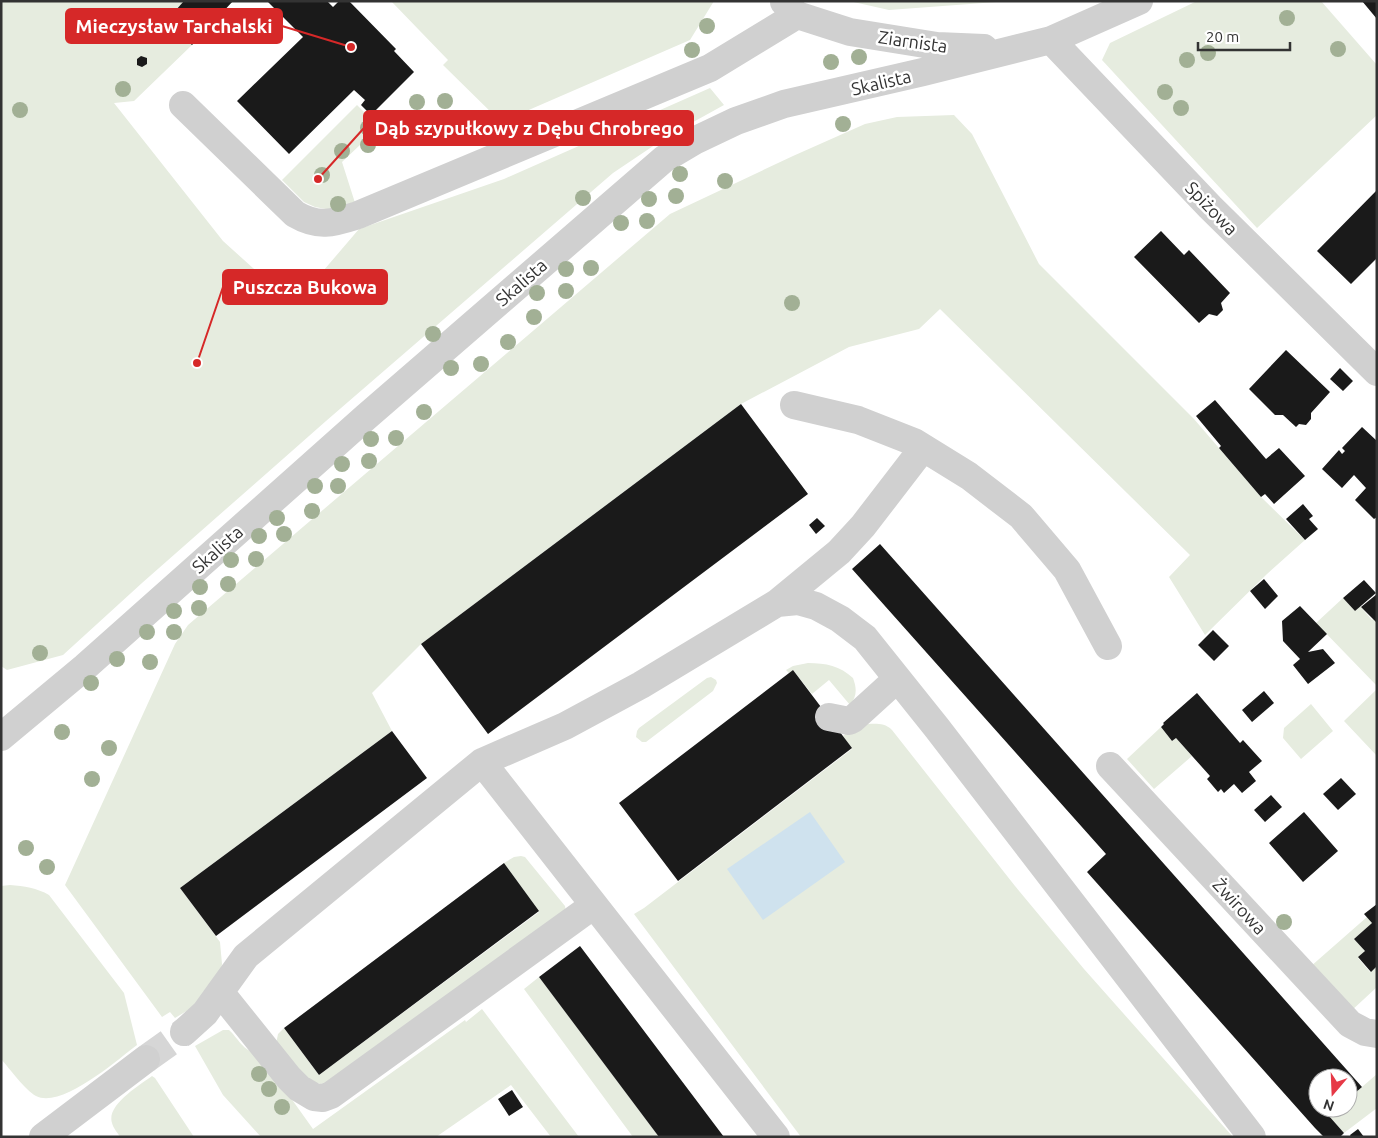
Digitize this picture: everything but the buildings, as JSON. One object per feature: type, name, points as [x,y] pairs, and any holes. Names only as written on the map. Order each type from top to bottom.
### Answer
[{"type":"street","name":"Skalista","points":[[1,737],[78,673],[366,417],[664,159],[696,140],[736,121],[784,104],[1052,40],[1139,1]]},
{"type":"street","name":"Ziarnista","points":[[790,8],[850,32],[937,46],[979,48],[1052,40]]},
{"type":"street","points":[[183,105],[295,214],[310,222],[335,223],[710,68],[790,8]]},
{"type":"street","name":"Spiżowa","points":[[1052,40],[1210,207],[1377,372]]},
{"type":"street","points":[[794,405],[858,420],[914,442],[969,476],[1021,516],[1067,570],[1108,646]]},
{"type":"street","points":[[184,1032],[205,1013],[246,956],[482,762],[565,726],[778,603],[839,552],[863,526],[923,448]]},
{"type":"street","points":[[778,603],[798,601],[816,606],[840,619],[865,638],[937,728],[1252,1137]]},
{"type":"street","points":[[829,717],[849,721],[853,719],[897,679]]},
{"type":"street","points":[[482,762],[776,1137]]},
{"type":"street","name":"Żwirowa","points":[[1110,766],[1350,1024],[1365,1032],[1377,1034]]},
{"type":"street","points":[[220,992],[290,1078],[306,1094],[323,1098],[331,1095],[594,905]]},
{"type":"street","points":[[43,1137],[146,1059]]},
{"type":"shaded area","points":[[1,1],[233,1],[192,45],[134,101],[114,103],[223,241],[294,305],[359,229],[504,179],[710,88],[724,105],[668,136],[613,173],[326,421],[63,655],[7,670],[1,666]]},
{"type":"shaded area","points":[[391,1],[714,1],[690,40],[501,122],[443,65],[448,60]]},
{"type":"shaded area","points":[[849,1],[1010,1],[889,10]]},
{"type":"shaded area","points":[[1197,1],[1321,1],[1377,65],[1377,115],[1257,228],[1102,60],[1110,43]]},
{"type":"shaded area","points":[[357,105],[379,127],[342,162],[357,209],[326,209],[304,202],[282,180]]},
{"type":"shaded area","points":[[954,115],[972,134],[1039,264],[1194,419],[1261,497],[1305,540],[1267,574],[1205,635],[1169,577],[1190,555],[940,309],[919,329],[849,347],[741,404],[421,644],[372,693],[392,731],[180,888],[220,942],[222,964],[220,978],[200,1003],[175,1018],[170,1012],[162,1017],[65,885],[175,644],[188,625],[670,214],[865,124],[897,117]]},
{"type":"shaded area","points":[[1343,598],[1355,611],[1360,606],[1372,620],[1377,616],[1377,686],[1316,623]]},
{"type":"shaded area","points":[[808,663],[832,666],[853,678],[856,692],[850,705],[829,680],[812,694],[793,670],[789,673],[786,670],[793,666]]},
{"type":"shaded area","points":[[711,677],[717,683],[713,691],[646,742],[642,742],[636,737],[639,728]]},
{"type":"shaded area","points":[[1377,689],[1377,756],[1344,721]]},
{"type":"shaded area","points":[[1311,704],[1333,731],[1301,759],[1283,738],[1284,728]]},
{"type":"shaded area","points":[[858,723],[880,724],[892,730],[1015,886],[1084,969],[1233,1137],[801,1137],[634,914],[852,749],[843,736]]},
{"type":"shaded area","points":[[1161,727],[1172,741],[1176,738],[1192,756],[1154,789],[1127,759]]},
{"type":"shaded area","points":[[514,857],[525,857],[565,906],[566,912],[334,1081],[321,1084],[311,1082],[276,1044],[278,1034],[284,1028],[319,1075],[539,912],[504,863]]},
{"type":"shaded area","points":[[10,885],[30,888],[49,895],[124,993],[137,1045],[89,1081],[60,1096],[47,1098],[36,1096],[22,1084],[1,1059],[1,886]]},
{"type":"shaded area","points":[[1367,917],[1372,923],[1354,939],[1365,951],[1358,958],[1370,972],[1377,966],[1377,987],[1350,1012],[1310,967]]},
{"type":"shaded area","points":[[539,977],[659,1137],[633,1137],[524,989]]},
{"type":"shaded area","points":[[482,1009],[579,1137],[551,1137],[511,1085],[436,1137],[261,1137],[223,1095],[195,1046],[223,1030],[229,1030],[245,1048],[249,1051],[258,1052],[313,1129]]},
{"type":"shaded area","points":[[1377,1074],[1377,1108],[1344,1133],[1331,1118],[1358,1118],[1358,1090]]},
{"type":"shaded area","points":[[152,1076],[194,1137],[120,1137],[113,1127],[112,1116],[114,1109],[125,1096]]},
{"type":"water","points":[[810,812],[845,862],[763,920],[727,869]]},
{"type":"tunnel","points":[[146,1059],[184,1032]]},
{"type":"place","name":"Mieczysław Tarchalski","points":[[351,47]]},
{"type":"place","name":"Dąb szypułkowy z Dębu Chrobrego","points":[[318,179]]},
{"type":"place","name":"Puszcza Bukowa","points":[[197,363]]}]
